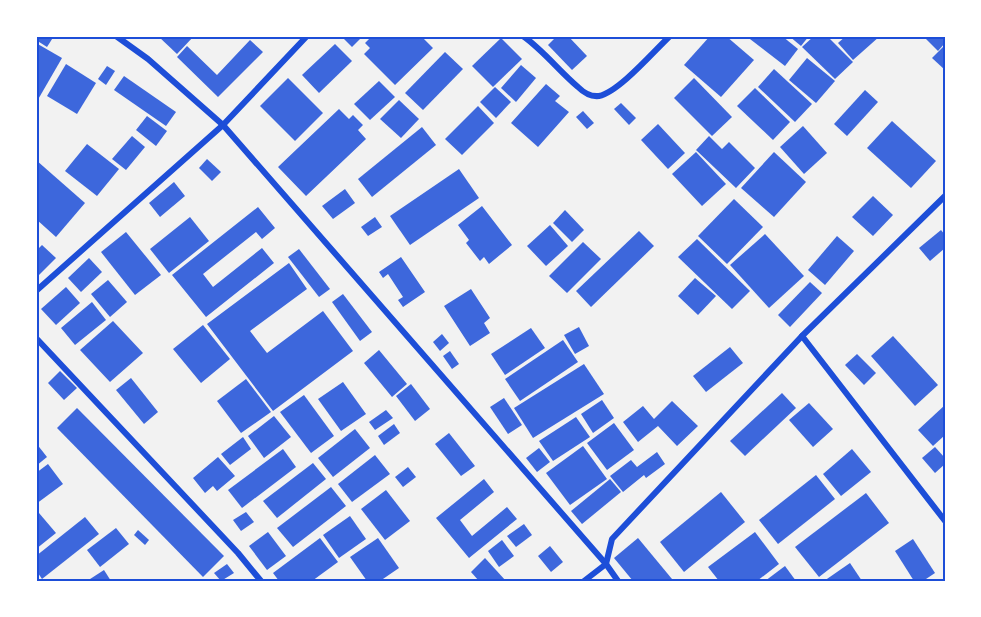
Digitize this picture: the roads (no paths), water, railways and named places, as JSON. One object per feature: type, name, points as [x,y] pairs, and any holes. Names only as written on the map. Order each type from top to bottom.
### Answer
[{"type":"street","points":[[116,36],[148,59],[223,125],[606,564],[618,581]]},
{"type":"street","points":[[36,291],[223,125],[307,36]]},
{"type":"street","points":[[523,36],[538,47],[577,87],[587,94],[596,96],[613,90],[623,82],[670,36]]},
{"type":"street","points":[[585,581],[606,564],[612,539],[802,336],[945,196]]},
{"type":"street","points":[[802,336],[945,521]]},
{"type":"street","points":[[36,338],[238,553],[261,581]]}]
